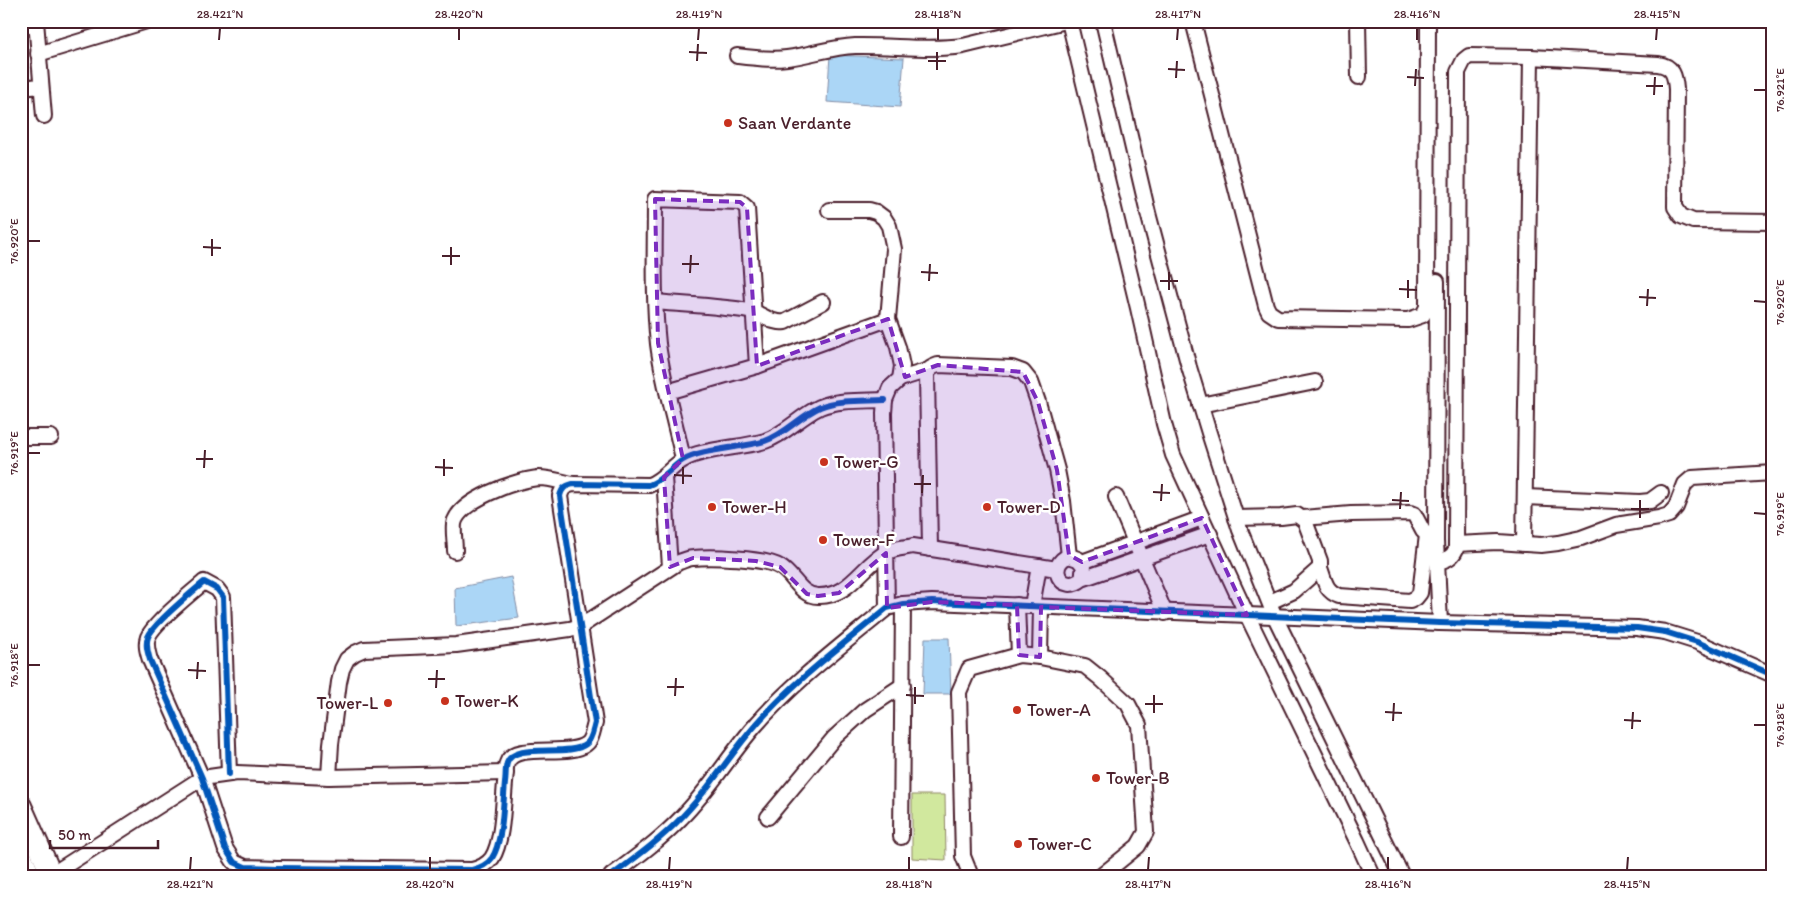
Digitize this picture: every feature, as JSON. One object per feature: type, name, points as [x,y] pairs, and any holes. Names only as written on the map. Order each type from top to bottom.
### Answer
[{"type":"highway","points":[[24,818],[51,876]]},
{"type":"highway","points":[[21,855],[30,876]]},
{"type":"street","points":[[38,54],[147,21]]},
{"type":"street","points":[[737,56],[772,59],[788,58],[832,48],[857,46],[927,50],[949,48],[1067,21],[1173,455],[1247,615],[1358,841],[1372,876]]},
{"type":"street","points":[[1103,21],[1148,213],[1200,405],[1236,518],[1276,617],[1402,876]]},
{"type":"street","points":[[1193,21],[1269,312],[1278,318],[1356,320],[1408,320],[1423,315],[1427,308],[1428,21]]},
{"type":"street","points":[[1358,21],[1359,78]]},
{"type":"street","points":[[21,27],[36,23],[44,116]]},
{"type":"street","points":[[1437,562],[1448,559],[1454,554],[1456,544],[1458,72],[1464,60],[1469,56],[1531,57],[1658,64],[1668,67],[1675,79],[1676,89],[1675,207],[1681,216],[1693,221],[1773,222]]},
{"type":"street","points":[[1524,544],[1531,57]]},
{"type":"street","points":[[21,88],[41,86]]},
{"type":"street","points":[[683,459],[667,392],[658,343],[655,199],[740,202],[747,208],[757,366]]},
{"type":"street","points":[[829,210],[869,210],[884,218],[889,226],[894,249],[888,319],[902,366],[900,379]]},
{"type":"street","points":[[1437,281],[1433,534],[1437,562],[1440,624]]},
{"type":"street","points":[[656,302],[753,312],[771,322],[785,322],[824,302]]},
{"type":"street","points":[[667,392],[757,366],[888,319]]},
{"type":"street","points":[[886,608],[885,400],[890,388],[900,379],[929,370],[933,366],[938,365],[1012,368],[1023,372],[1031,382],[1057,470],[1076,559],[1084,570],[1082,579]]},
{"type":"street","points":[[929,370],[927,375],[930,549]]},
{"type":"street","points":[[1200,405],[1315,382]]},
{"type":"street","points":[[456,551],[454,523],[457,516],[491,491],[518,481],[540,478],[573,484],[642,486],[656,483],[683,459],[697,454],[748,446],[768,440],[822,406],[834,403],[885,400]]},
{"type":"street","points":[[21,437],[51,437]]},
{"type":"street","points":[[1456,544],[1498,542],[1524,544],[1558,543],[1581,538],[1616,524],[1669,514],[1676,507],[1685,484],[1692,478],[1773,473]]},
{"type":"street","points":[[664,477],[670,567]]},
{"type":"street","points":[[229,774],[223,597],[217,589],[204,582],[156,626],[148,636],[146,647],[202,778],[226,848],[234,862],[245,867],[472,870],[484,866],[492,858],[498,841],[507,763],[513,755],[525,752],[573,749],[586,744],[595,723],[560,496],[561,490],[565,486],[573,484]]},
{"type":"street","points":[[1525,497],[1640,502],[1650,501],[1661,493]]},
{"type":"street","points":[[1116,497],[1165,613]]},
{"type":"street","points":[[1236,518],[1297,515],[1303,518],[1351,514],[1410,513],[1418,518],[1423,531],[1433,534],[1449,532],[1456,544]]},
{"type":"street","points":[[1202,518],[1136,542],[1076,559],[1061,561],[1057,569],[1059,578],[1066,584],[1075,584],[1082,579],[1210,534]]},
{"type":"street","points":[[1303,518],[1320,561],[1320,568],[1328,589],[1331,593],[1339,596],[1410,601],[1416,598],[1420,593],[1433,534]]},
{"type":"street","points":[[329,777],[331,744],[342,669],[347,659],[364,649],[456,645],[581,626],[670,567],[693,558],[770,562],[780,567],[807,594],[818,596],[839,593],[886,553],[898,548],[913,546],[1057,569]]},
{"type":"street","points":[[1039,566],[1036,606],[1040,657]]},
{"type":"street","points":[[1270,602],[1294,591],[1320,568]]},
{"type":"street","points":[[611,876],[652,845],[681,819],[754,727],[800,679],[886,608],[903,604],[932,602],[1440,624],[1636,628],[1665,632],[1697,642],[1773,675]]},
{"type":"street","points":[[901,837],[903,604]]},
{"type":"street","points":[[1017,606],[1019,655]]},
{"type":"street","points":[[971,876],[963,856],[959,692],[969,669],[1019,655],[1086,666],[1128,704],[1139,725],[1146,832],[1138,846],[1101,876]]},
{"type":"street","points":[[768,817],[834,738],[864,710],[903,685]]},
{"type":"street","points":[[51,876],[202,778],[237,773],[329,777],[506,773]]},
{"type":"highlighted area","points":[[655,199],[740,202],[747,208],[757,366],[888,319],[905,377],[938,365],[1023,372],[1038,402],[1057,470],[1069,555],[1082,562],[1202,518],[1247,615],[1041,607],[1040,657],[1019,655],[1017,605],[932,602],[887,608],[886,553],[839,593],[818,596],[807,594],[780,567],[756,561],[693,558],[670,567],[664,477],[683,459],[658,343]]},
{"type":"green space","points":[[912,795],[945,795],[946,860],[912,858]]},
{"type":"water","points":[[830,55],[904,58],[900,107],[827,102]]},
{"type":"water","points":[[511,577],[519,618],[456,626],[455,588]]},
{"type":"water","points":[[925,638],[949,638],[951,694],[923,694]]},
{"type":"cycle path","points":[[229,774],[223,597],[217,589],[204,582],[157,625],[148,637],[147,646],[150,660],[202,778],[225,848],[234,862],[245,867],[277,868],[472,870],[483,866],[488,863],[496,851],[502,822],[506,768],[512,756],[531,751],[578,748],[590,740],[595,723],[560,496],[563,489],[573,484],[649,485],[659,480],[690,456],[773,438],[806,415],[827,404],[885,400]]},
{"type":"cycle path","points":[[611,876],[638,856],[681,818],[701,796],[754,727],[785,695],[887,608],[903,604],[932,602],[1440,623],[1637,628],[1665,632],[1697,642],[1773,675]]},
{"type":"place","name":"Saan Verdante","points":[[728,123]]},
{"type":"place","name":"Tower-G","points":[[824,462]]},
{"type":"place","name":"Tower-H","points":[[712,507]]},
{"type":"place","name":"Tower-D","points":[[987,507]]},
{"type":"place","name":"Tower-F","points":[[823,540]]},
{"type":"place","name":"Tower-K","points":[[445,701]]},
{"type":"place","name":"Tower-L","points":[[388,703]]},
{"type":"place","name":"Tower-A","points":[[1017,710]]},
{"type":"place","name":"Tower-B","points":[[1096,778]]},
{"type":"place","name":"Tower-C","points":[[1018,844]]}]
